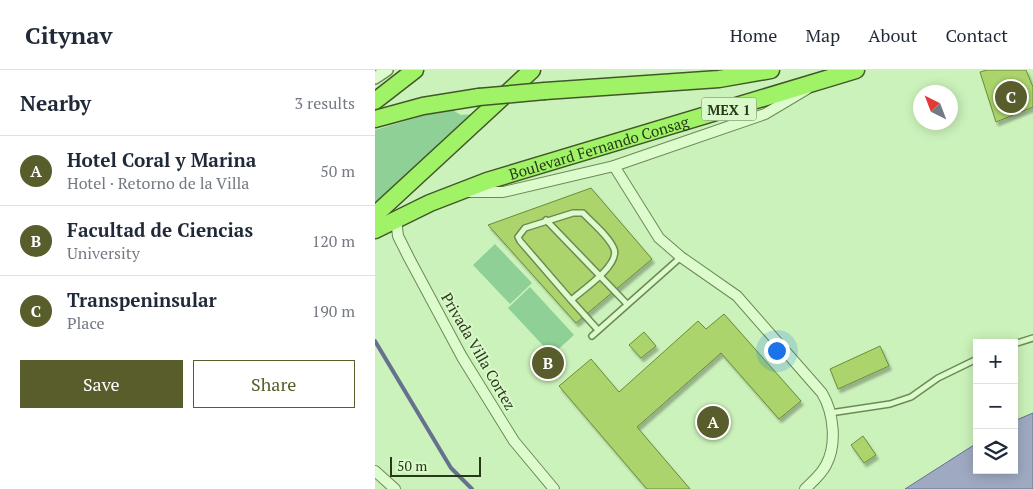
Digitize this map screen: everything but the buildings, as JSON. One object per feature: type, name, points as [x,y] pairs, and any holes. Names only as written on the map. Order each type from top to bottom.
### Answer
[{"type":"highway","points":[[375,101],[415,70]]},
{"type":"highway","points":[[375,216],[532,70]]},
{"type":"highway","name":"MEX 1","points":[[375,119],[423,106],[479,97],[719,79],[771,70]]},
{"type":"highway","name":"Boulevard Fernando Consag","points":[[375,230],[460,192],[856,70]]},
{"type":"street","points":[[375,78],[387,70]]},
{"type":"street","points":[[460,192],[503,192],[614,166],[765,114],[820,80]]},
{"type":"street","points":[[614,166],[659,238],[681,257],[737,296],[822,393],[830,413],[833,437],[830,456],[820,474],[805,489]]},
{"type":"street","name":"Privada Villa Cortez","points":[[396,219],[398,236],[462,357],[514,441],[554,489]]},
{"type":"street","points":[[375,471],[395,489]]},
{"type":"lane","points":[[571,300],[600,276],[612,263],[614,250],[583,214],[573,213],[525,228],[520,232],[519,241],[571,300],[598,330]]},
{"type":"lane","points":[[546,220],[627,304]]},
{"type":"lane","points":[[592,336],[681,257]]},
{"type":"lane","points":[[1018,343],[1033,338]]},
{"type":"lane","points":[[830,413],[890,404],[911,397],[938,378],[973,361]]},
{"type":"green space","points":[[463,104],[454,111],[461,115],[476,114],[375,203],[375,130]]},
{"type":"green space","points":[[495,244],[532,283],[510,304],[473,265]]},
{"type":"green space","points":[[530,287],[574,335],[552,355],[508,308]]},
{"type":"water","points":[[1033,413],[1033,489],[905,489],[973,446],[973,474],[1018,474],[1018,419]]},
{"type":"waterway","points":[[375,341],[451,468],[472,489]]},
{"type":"place","name":"Transpeninsular","points":[[1011,97]]},
{"type":"place","name":"Facultad de Ciencias","points":[[548,363]]},
{"type":"place","name":"Hotel Coral y Marina","points":[[713,422]]}]
